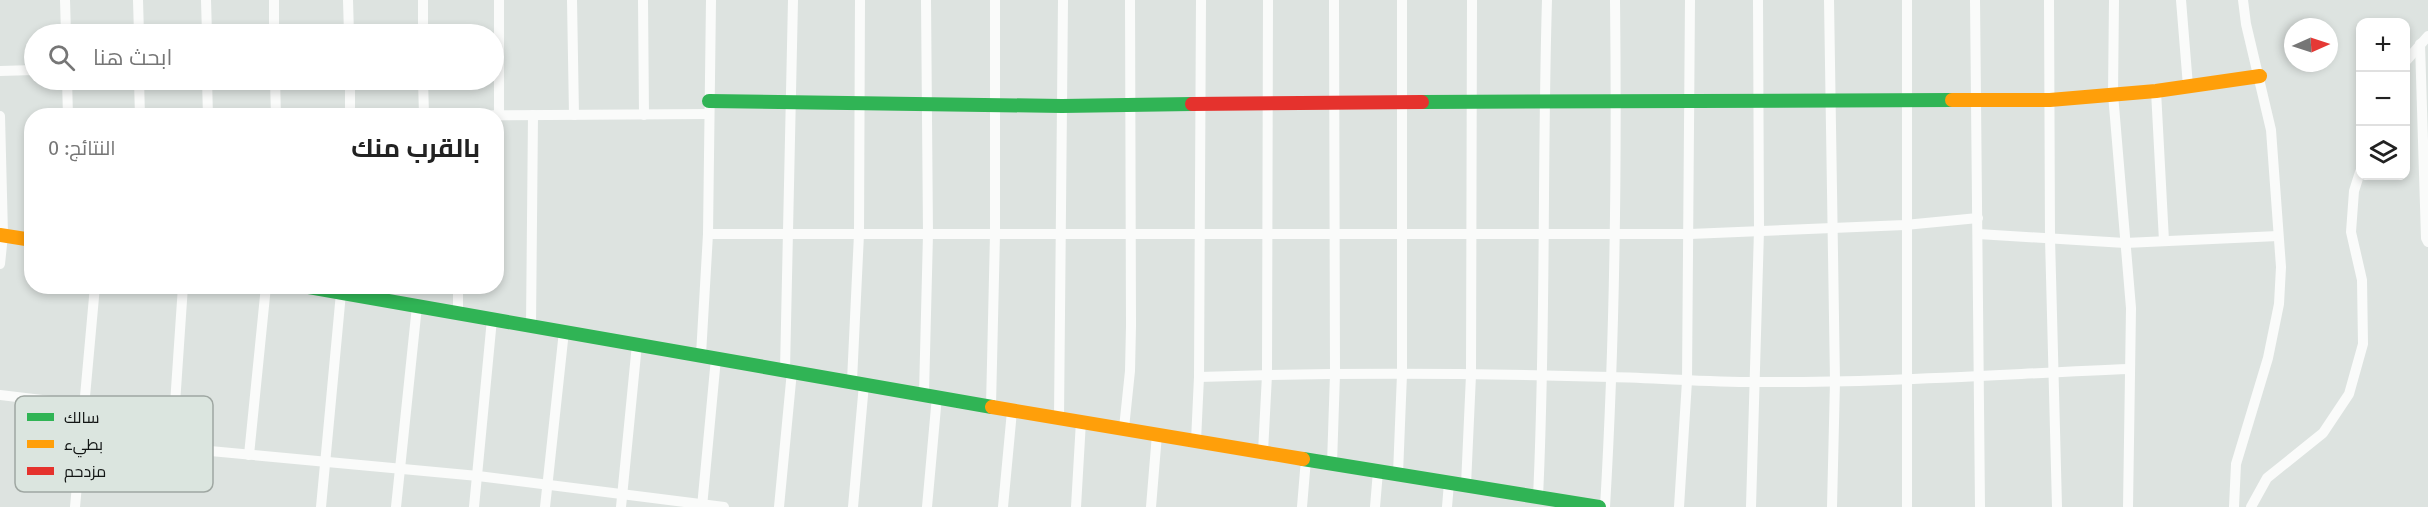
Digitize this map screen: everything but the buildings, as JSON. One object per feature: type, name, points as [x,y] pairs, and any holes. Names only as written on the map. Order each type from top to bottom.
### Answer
[{"type":"street","points":[[65,0],[66,24]]},
{"type":"street","points":[[138,0],[139,24]]},
{"type":"street","points":[[207,0],[207,24]]},
{"type":"street","points":[[274,0],[274,24]]},
{"type":"street","points":[[348,0],[349,24]]},
{"type":"street","points":[[423,0],[423,24]]},
{"type":"street","points":[[499,0],[499,24]]},
{"type":"street","points":[[572,0],[574,115]]},
{"type":"street","points":[[643,0],[644,115]]},
{"type":"street","points":[[701,355],[708,234],[711,0]]},
{"type":"street","points":[[779,507],[788,370],[793,0]]},
{"type":"street","points":[[853,507],[858,382],[860,0]]},
{"type":"street","points":[[926,0],[931,395],[927,507]]},
{"type":"street","points":[[991,406],[996,234],[994,0]]},
{"type":"street","points":[[1059,418],[1063,234],[1063,0]]},
{"type":"street","points":[[1124,428],[1130,371],[1130,0]]},
{"type":"street","points":[[1196,441],[1199,377],[1201,0]]},
{"type":"street","points":[[1263,452],[1267,375],[1268,0]]},
{"type":"street","points":[[1332,464],[1335,374],[1334,0]]},
{"type":"street","points":[[1398,474],[1402,374],[1402,0]]},
{"type":"street","points":[[1466,485],[1471,375],[1470,101],[1473,0]]},
{"type":"street","points":[[1529,500],[1544,376],[1544,101],[1547,0]]},
{"type":"street","points":[[379,294],[417,306],[1012,411],[1466,485],[1529,500],[1597,507],[1612,376],[1616,234],[1615,0]]},
{"type":"street","points":[[1679,507],[1687,381],[1690,234],[1690,0]]},
{"type":"street","points":[[1751,507],[1759,230],[1758,0]]},
{"type":"street","points":[[1829,0],[1835,381],[1832,507]]},
{"type":"street","points":[[1907,0],[1905,101],[1907,507]]},
{"type":"street","points":[[1975,0],[1980,507]]},
{"type":"street","points":[[2049,0],[2050,238],[2057,507]]},
{"type":"street","points":[[2114,0],[2114,94],[2131,308],[2128,507]]},
{"type":"street","points":[[2181,0],[2188,86]]},
{"type":"street","points":[[2234,507],[2236,464],[2268,358],[2280,304],[2281,267],[2271,130],[2246,24],[2243,0]]},
{"type":"street","points":[[2410,56],[2428,36]]},
{"type":"street","points":[[2420,45],[2426,238],[2428,242]]},
{"type":"street","points":[[0,71],[24,70]]},
{"type":"street","points":[[504,115],[644,115],[791,102],[1062,106],[1470,101],[2050,100],[2156,91],[2260,76]]},
{"type":"street","points":[[67,90],[68,108]]},
{"type":"street","points":[[139,90],[140,108]]},
{"type":"street","points":[[207,90],[208,108]]},
{"type":"street","points":[[275,90],[276,108]]},
{"type":"street","points":[[350,90],[350,108]]},
{"type":"street","points":[[423,90],[424,108]]},
{"type":"street","points":[[500,90],[500,108]]},
{"type":"street","points":[[2156,91],[2164,241]]},
{"type":"street","points":[[531,326],[532,115]]},
{"type":"street","points":[[0,116],[2,235],[0,264]]},
{"type":"street","points":[[2251,507],[2267,478],[2323,433],[2349,394],[2363,344],[2362,280],[2351,231],[2354,191],[2358,180]]},
{"type":"street","points":[[708,234],[1690,234],[1905,225],[1978,218]]},
{"type":"street","points":[[1978,234],[2125,243],[2278,236]]},
{"type":"street","points":[[2,235],[24,239]]},
{"type":"street","points":[[85,396],[93,294]]},
{"type":"street","points":[[176,396],[182,294]]},
{"type":"street","points":[[249,455],[265,294]]},
{"type":"street","points":[[321,507],[341,294]]},
{"type":"street","points":[[458,294],[458,313]]},
{"type":"street","points":[[396,507],[417,306]]},
{"type":"street","points":[[474,507],[492,319]]},
{"type":"street","points":[[545,507],[564,331]]},
{"type":"street","points":[[621,507],[637,344]]},
{"type":"street","points":[[702,506],[716,358]]},
{"type":"street","points":[[1199,377],[1402,374],[1612,376],[1687,381],[1756,382],[1906,381],[1978,375],[2129,369]]},
{"type":"street","points":[[0,395],[15,397]]},
{"type":"street","points":[[1003,507],[1012,411]]},
{"type":"street","points":[[1076,507],[1081,421]]},
{"type":"street","points":[[1151,507],[1156,434]]},
{"type":"street","points":[[213,452],[478,476],[724,507]]},
{"type":"street","points":[[1302,507],[1306,459]]},
{"type":"street","points":[[1375,507],[1378,471]]},
{"type":"street","points":[[1447,507],[1449,483]]},
{"type":"street","points":[[75,507],[76,492]]},
{"type":"traffic: fast","points":[[1422,102],[1952,100]]},
{"type":"traffic: fast","points":[[709,101],[1062,106],[1192,104]]},
{"type":"traffic: fast","points":[[349,294],[992,407]]},
{"type":"traffic: fast","points":[[1303,459],[1599,507]]},
{"type":"traffic: slow","points":[[1952,100],[2050,100],[2156,91],[2260,76]]},
{"type":"traffic: slow","points":[[0,235],[24,239]]},
{"type":"traffic: slow","points":[[992,407],[1303,459]]},
{"type":"traffic: jam","points":[[1192,104],[1422,102]]}]
